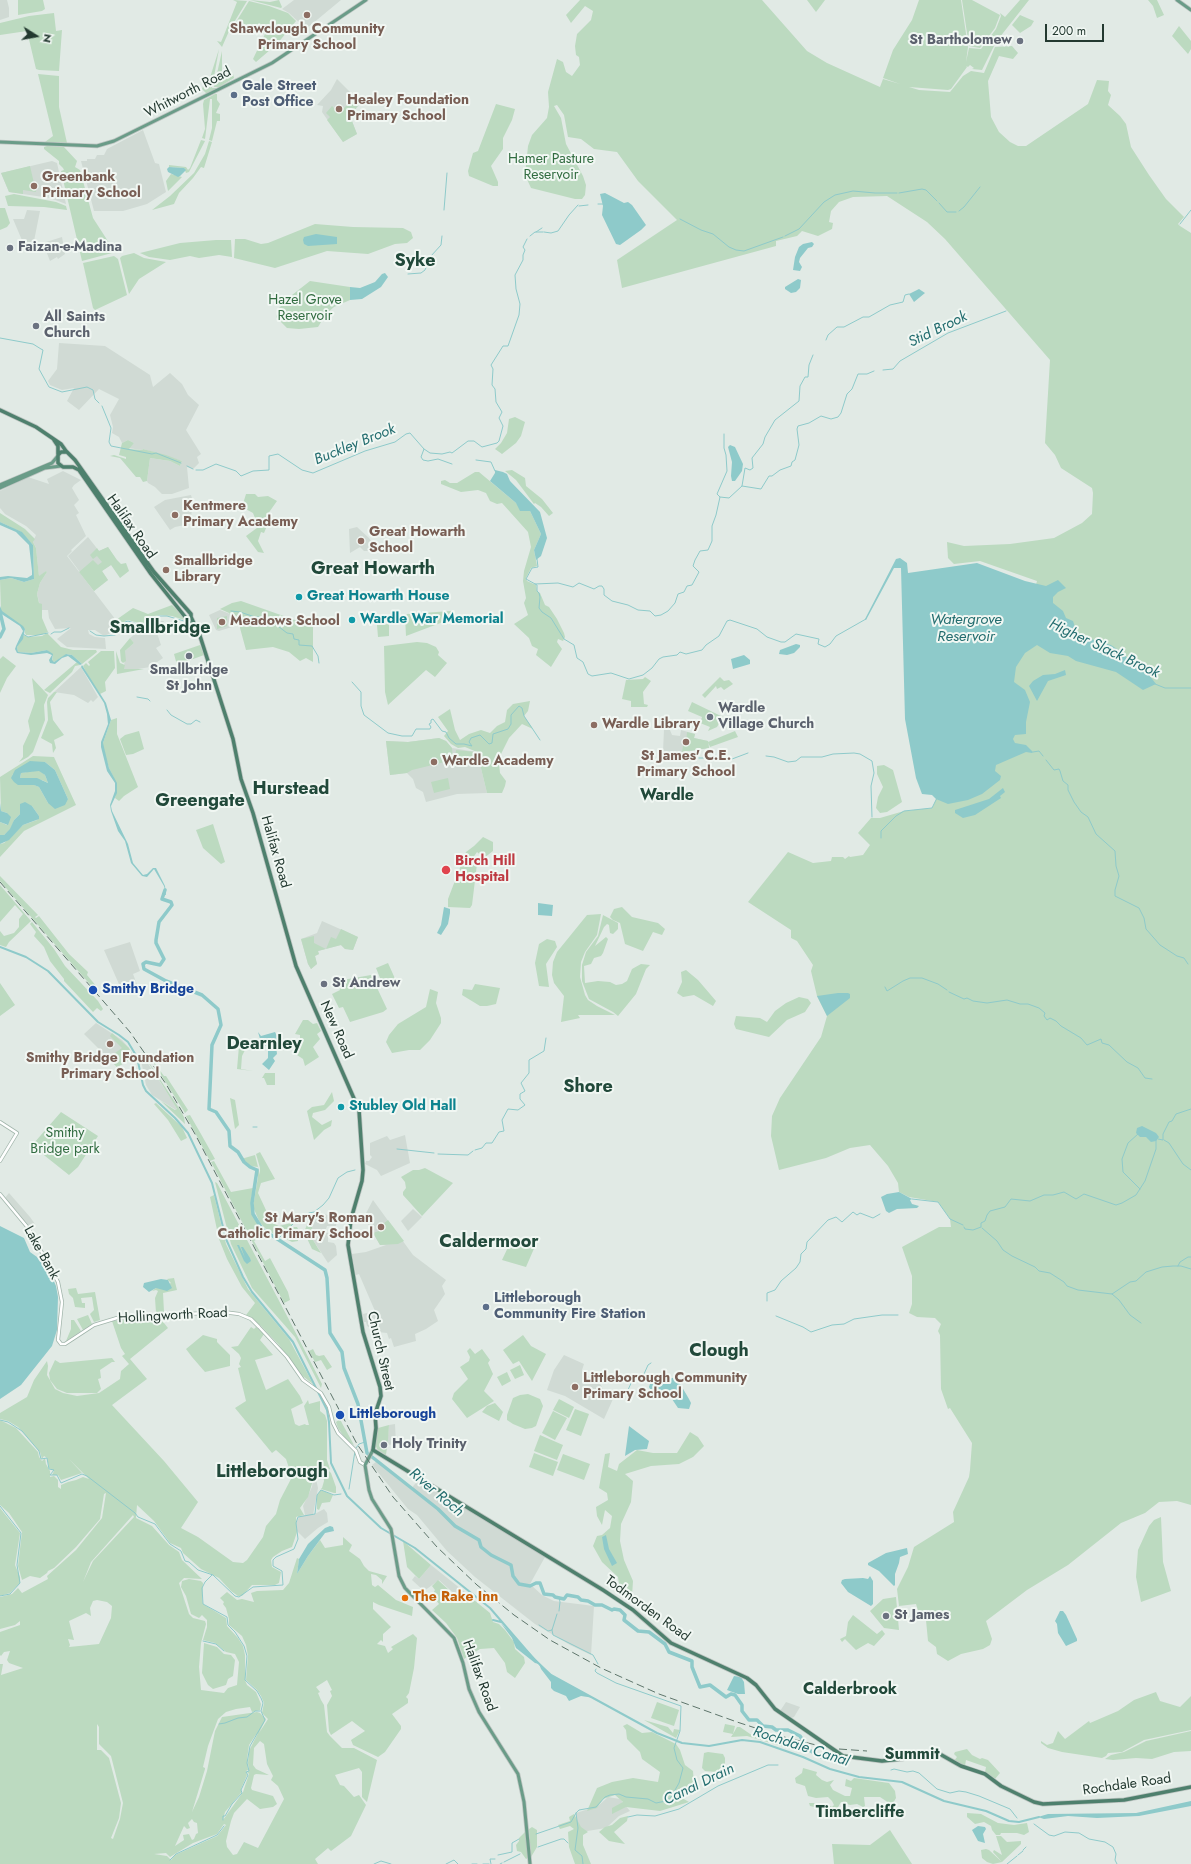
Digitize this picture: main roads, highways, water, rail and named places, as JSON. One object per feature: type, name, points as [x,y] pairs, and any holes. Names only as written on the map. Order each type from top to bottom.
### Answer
[{"type":"highway","points":[[0,410],[36,427],[52,437],[61,444],[71,457],[71,463],[67,466],[61,466],[57,462],[58,446],[52,437]]},
{"type":"highway","points":[[57,456],[61,452],[67,452]]},
{"type":"highway","name":"Halifax Road","points":[[71,457],[154,572],[188,616],[201,642],[232,739],[241,779],[253,813],[286,932]]},
{"type":"highway","name":"Halifax Road","points":[[67,466],[79,470],[151,574],[190,623],[201,642]]},
{"type":"highway","points":[[172,600],[188,616]]},
{"type":"highway","name":"Halifax Road","points":[[188,616],[190,623]]},
{"type":"highway","name":"New Road","points":[[286,932],[300,976],[359,1110],[363,1164],[362,1182],[351,1219],[348,1245],[355,1287]]},
{"type":"highway","name":"Church Street","points":[[355,1287],[363,1332],[378,1376],[381,1396],[375,1414],[376,1425],[372,1451]]},
{"type":"highway","name":"Todmorden Road","points":[[372,1451],[603,1590],[633,1610],[671,1642],[747,1678],[756,1685],[778,1711],[843,1756],[882,1761],[902,1759],[928,1753],[938,1753],[961,1766],[985,1774],[1001,1786],[1034,1802],[1066,1804]]},
{"type":"highway","name":"Rochdale Road","points":[[1066,1804],[1124,1800],[1191,1787]]},
{"type":"main road","name":"Whitworth Road","points":[[0,142],[97,146],[114,141],[272,63],[366,0]]},
{"type":"main road","points":[[1177,0],[1191,10]]},
{"type":"main road","points":[[0,485],[52,463],[57,456]]},
{"type":"main road","points":[[0,488],[45,468],[61,466]]},
{"type":"main road","points":[[0,1122],[17,1132],[0,1161]]},
{"type":"main road","name":"Lake Bank","points":[[0,1194],[29,1229],[58,1282],[62,1302],[60,1343]]},
{"type":"main road","name":"Hollingworth Road","points":[[60,1343],[64,1345],[94,1325],[118,1318],[232,1312],[245,1316],[260,1327],[287,1356],[303,1380],[318,1390],[329,1407],[333,1423],[338,1434],[356,1450],[360,1462],[365,1465]]},
{"type":"main road","name":"Church Street","points":[[365,1465],[372,1451]]},
{"type":"main road","name":"Halifax Road","points":[[365,1465],[372,1499],[387,1521],[392,1534],[398,1576],[405,1588],[454,1638],[460,1650],[475,1705],[487,1727],[518,1774],[524,1802],[530,1864]]},
{"type":"water","points":[[169,167],[184,168],[186,170],[178,177],[168,172],[167,169]]},
{"type":"water","points":[[605,193],[624,203],[628,202],[632,205],[646,225],[620,245],[616,244],[602,215],[603,206],[600,194]]},
{"type":"water","points":[[316,234],[337,237],[337,244],[308,246],[304,244],[304,237]]},
{"type":"water","points":[[812,242],[814,244],[812,247],[808,248],[800,258],[799,262],[802,267],[800,271],[793,270],[795,257],[799,247],[803,244]]},
{"type":"water","points":[[385,273],[388,277],[381,287],[362,299],[350,300],[350,287],[360,288],[375,282],[382,274]]},
{"type":"water","points":[[798,279],[801,280],[800,288],[796,292],[791,293],[785,289],[785,287]]},
{"type":"water","points":[[919,289],[925,293],[914,302],[909,294]]},
{"type":"water","points":[[730,445],[735,447],[743,464],[742,471],[735,481],[732,481],[731,476],[732,462],[728,447]]},
{"type":"water","points":[[495,470],[507,474],[510,481],[540,512],[547,538],[541,556],[536,560],[534,550],[541,534],[530,511],[520,511],[516,503],[490,481],[495,473]]},
{"type":"water","points":[[0,522],[22,532],[33,545],[34,579],[24,582],[11,578],[0,580],[0,577],[8,576],[27,578],[32,575],[32,571],[29,545],[16,532],[0,525]]},
{"type":"water","name":"Watergrove Reservoir","points":[[900,558],[907,563],[908,573],[977,563],[1025,581],[1046,586],[1058,580],[1066,588],[1058,592],[1053,597],[1053,603],[1063,611],[1066,618],[1073,621],[1076,630],[1084,637],[1111,645],[1123,653],[1128,659],[1146,671],[1156,684],[1143,690],[1116,672],[1076,661],[1068,656],[1050,653],[1037,645],[1025,653],[1016,667],[1014,682],[1025,690],[1030,702],[1026,722],[1026,734],[1015,735],[1013,739],[1015,743],[1026,745],[1033,752],[1026,752],[996,765],[995,771],[1001,776],[1000,780],[982,794],[968,800],[948,804],[936,799],[932,795],[922,794],[916,778],[905,719],[901,568],[894,568],[866,620],[865,619],[896,559]]},
{"type":"water","points":[[0,606],[2,611],[25,629],[23,639],[17,647],[18,652],[31,653],[47,650],[53,654],[52,660],[54,662],[66,654],[72,655],[82,664],[80,665],[68,656],[62,658],[55,664],[50,663],[49,660],[52,655],[47,653],[31,655],[17,653],[15,649],[23,631],[20,626],[0,613]]},
{"type":"water","points":[[796,644],[800,645],[800,647],[794,653],[787,655],[779,654],[780,650]]},
{"type":"water","points":[[744,655],[750,660],[750,664],[733,669],[731,659]]},
{"type":"water","points":[[82,665],[106,703],[111,720],[103,743],[109,768],[117,783],[117,793],[111,806],[112,811],[128,844],[133,863],[143,875],[147,874],[153,868],[156,868],[165,886],[166,895],[162,894],[165,890],[164,886],[154,869],[147,877],[142,876],[131,863],[125,841],[118,831],[110,805],[115,791],[115,783],[107,771],[101,747],[101,742],[108,724],[107,714],[104,703],[81,667]]},
{"type":"water","points":[[1065,670],[1066,675],[1048,681],[1037,701],[1029,686],[1033,681],[1043,675],[1055,674]]},
{"type":"water","points":[[30,761],[45,762],[55,770],[68,799],[65,805],[55,809],[48,803],[39,787],[34,785],[18,785],[11,778],[15,770]],"holes":[[[39,771],[45,775],[48,783],[37,778],[20,778],[21,773]]]},
{"type":"water","points":[[1003,788],[1005,792],[1000,796],[1001,798],[975,815],[963,818],[955,813],[955,810],[989,799]]},
{"type":"water","points":[[25,802],[32,806],[39,816],[39,819],[23,825],[9,840],[0,844],[0,835],[4,835],[10,829],[14,820],[20,814],[20,804]]},
{"type":"water","points":[[0,803],[1,811],[7,813],[11,817],[8,825],[0,822]]},
{"type":"water","points":[[538,903],[553,905],[552,916],[538,915]]},
{"type":"water","points":[[444,907],[450,909],[450,913],[448,924],[441,935],[437,933],[441,925]]},
{"type":"water","points":[[848,993],[850,994],[850,998],[827,1016],[817,996]]},
{"type":"water","points":[[258,1032],[261,1036],[275,1032],[280,1044],[285,1046],[276,1046],[277,1054],[273,1058],[275,1061],[269,1070],[262,1064],[268,1058],[268,1047],[256,1040],[260,1039]]},
{"type":"water","points":[[1142,1126],[1156,1133],[1159,1137],[1156,1141],[1151,1142],[1146,1137],[1140,1137],[1136,1133],[1137,1128]]},
{"type":"water","points":[[899,1192],[912,1199],[910,1200],[912,1204],[919,1206],[917,1208],[897,1209],[889,1213],[886,1211],[881,1197],[887,1194]]},
{"type":"water","points":[[0,1226],[24,1238],[30,1252],[48,1268],[56,1286],[58,1297],[57,1330],[52,1346],[21,1385],[0,1399]]},
{"type":"water","points":[[237,1245],[239,1245],[245,1258],[241,1247],[243,1247],[250,1258],[251,1261],[247,1264],[244,1261]]},
{"type":"water","points":[[161,1279],[168,1280],[172,1288],[167,1291],[156,1288],[149,1292],[143,1287],[144,1283]]},
{"type":"water","points":[[676,1377],[691,1403],[689,1409],[678,1408],[670,1396],[663,1392],[655,1398],[649,1387],[650,1384]]},
{"type":"water","points":[[629,1426],[649,1441],[647,1449],[635,1450],[625,1456]]},
{"type":"water","points":[[330,1526],[333,1527],[334,1531],[325,1533],[297,1574],[299,1559],[308,1544],[325,1528]]},
{"type":"water","points":[[606,1535],[609,1549],[617,1563],[612,1566],[604,1549],[602,1537]]},
{"type":"water","points":[[907,1548],[908,1554],[900,1557],[895,1574],[894,1586],[879,1571],[868,1565],[868,1563],[886,1553]]},
{"type":"water","points":[[870,1576],[873,1581],[873,1604],[871,1606],[848,1592],[841,1583],[842,1580],[845,1579],[868,1579]]},
{"type":"water","points":[[1060,1611],[1063,1611],[1066,1615],[1077,1639],[1077,1641],[1066,1646],[1058,1633],[1057,1624],[1055,1621]]},
{"type":"water","points":[[500,1622],[551,1675],[594,1698],[581,1696],[569,1701],[566,1696],[554,1691],[551,1688],[551,1682],[539,1664],[535,1663],[516,1648],[512,1638]]},
{"type":"water","points":[[734,1676],[741,1677],[744,1682],[745,1694],[738,1694],[727,1690]]},
{"type":"water","points":[[1191,1801],[1191,1806],[1139,1816],[1097,1818],[1068,1816],[1044,1819],[1038,1817],[1048,1814],[1136,1813]]},
{"type":"water","points":[[978,1826],[985,1827],[986,1829],[983,1834],[985,1843],[978,1841],[972,1830]]},
{"type":"waterway","points":[[444,210],[447,173]]},
{"type":"waterway","points":[[959,211],[980,187]]},
{"type":"waterway","points":[[899,193],[922,189],[926,190],[937,201]]},
{"type":"waterway","points":[[785,236],[799,229],[824,202],[835,195],[853,191],[897,193]]},
{"type":"waterway","points":[[939,203],[947,212],[956,212]]},
{"type":"waterway","points":[[598,204],[603,204]]},
{"type":"waterway","points":[[544,232],[551,233],[558,231],[578,205]]},
{"type":"waterway","points":[[579,206],[588,205]]},
{"type":"waterway","points":[[1180,224],[1191,210]]},
{"type":"waterway","points":[[680,219],[701,230],[713,234],[729,247],[736,250],[744,251],[783,237]]},
{"type":"waterway","points":[[536,232],[542,228]]},
{"type":"waterway","points":[[530,236],[535,232],[543,232]]},
{"type":"waterway","points":[[408,274],[421,273],[425,270],[431,256],[441,245],[442,236]]},
{"type":"waterway","points":[[424,449],[430,453],[452,453],[468,441],[474,441],[482,447],[497,443],[499,441],[503,426],[499,418],[502,412],[496,402],[495,389],[492,385],[493,369],[491,365],[503,346],[508,346],[519,315],[520,304],[516,289],[515,275],[523,260],[525,250],[523,247],[527,239]]},
{"type":"waterway","points":[[826,340],[828,335],[837,327],[844,327],[863,317],[869,317],[890,305],[903,302],[905,295],[909,294]]},
{"type":"waterway","name":"Stid Brook","points":[[883,370],[893,369],[900,361],[948,333],[1006,311]]},
{"type":"waterway","name":"Buckley Brook","points":[[0,338],[33,344],[43,350],[39,369],[49,387],[62,392],[87,387],[93,390],[95,399],[99,403]]},
{"type":"waterway","points":[[720,497],[729,498],[742,486],[745,468],[750,470],[753,468],[752,458],[763,444],[765,437],[775,420],[799,401],[800,386],[805,377],[808,377],[809,365],[813,355]]},
{"type":"waterway","name":"Stid Brook","points":[[742,486],[761,489],[769,476],[772,476],[780,470],[791,466],[792,462],[795,460],[799,445],[798,426],[809,423],[821,416],[831,419],[838,417],[841,413],[847,394],[852,389],[858,374],[867,374],[874,371]]},
{"type":"waterway","name":"Buckley Brook","points":[[102,406],[111,428],[109,442],[111,446],[152,454],[156,453],[181,463]]},
{"type":"waterway","name":"Buckley Brook","points":[[196,470],[203,470],[216,464],[236,471],[241,476],[253,471],[269,470],[269,456],[278,454],[302,470],[313,473],[365,451],[395,442],[406,434],[410,433],[424,449],[421,457],[423,460],[428,461],[438,459],[452,464]]},
{"type":"waterway","points":[[535,584],[558,583],[573,587],[579,583],[594,589],[602,586],[604,589],[604,595],[612,601],[628,605],[638,610],[650,611],[655,616],[661,615],[668,611],[675,603],[678,594],[684,592],[687,586],[692,585],[699,572],[693,566],[695,560],[700,551],[708,550],[712,541],[712,526],[720,497],[717,494],[727,471],[724,434]]},
{"type":"waterway","name":"Buckley Brook","points":[[476,460],[491,462],[495,471]]},
{"type":"waterway","name":"Buckley Brook","points":[[187,466],[193,469]]},
{"type":"waterway","points":[[537,559],[538,567],[532,568],[526,579],[537,585],[537,591],[540,597],[539,608],[551,618],[564,639],[574,645],[577,658],[583,662],[588,674],[592,676],[611,673],[629,679],[643,675],[663,657],[677,655],[680,652],[686,654],[702,650],[706,645],[719,636],[727,621],[730,620],[757,629],[767,637],[781,642],[785,642],[796,634],[819,639],[818,644],[825,647],[830,644],[836,636],[866,619]]},
{"type":"waterway","points":[[231,611],[240,612],[255,617],[266,617],[287,633],[293,634],[294,639],[299,640],[299,645],[312,646],[318,656],[319,663]]},
{"type":"waterway","points":[[0,612],[4,629],[0,637]]},
{"type":"waterway","points":[[90,631],[96,635],[115,635],[124,630],[125,622],[128,621],[144,625],[153,617],[159,616],[167,616],[184,621]]},
{"type":"waterway","points":[[51,634],[54,632],[61,632],[69,628]]},
{"type":"waterway","points":[[23,634],[28,637],[48,633]]},
{"type":"waterway","points":[[352,682],[361,692],[361,706],[364,715],[388,733],[402,736],[412,736],[416,729],[430,729],[431,727],[429,724],[433,719],[442,731],[446,732],[449,738],[456,744],[472,746],[469,742],[471,738],[480,735],[489,744],[492,743],[493,734],[508,729],[511,724],[511,715],[519,706],[522,708],[524,716],[540,740]]},
{"type":"waterway","name":"Higher Slack Brook","points":[[1155,684],[1165,688],[1191,688]]},
{"type":"waterway","points":[[137,697],[148,699],[150,701]]},
{"type":"waterway","points":[[167,710],[171,715],[187,724],[191,724],[196,720],[200,722]]},
{"type":"waterway","points":[[1033,752],[1039,751],[1043,756]]},
{"type":"waterway","points":[[710,758],[732,759],[748,753]]},
{"type":"waterway","points":[[682,754],[685,757],[694,758]]},
{"type":"waterway","points":[[766,756],[788,762],[796,761],[801,757],[822,757],[833,754],[860,754],[872,761],[874,773],[871,786],[872,817]]},
{"type":"waterway","points":[[699,758],[707,758]]},
{"type":"waterway","points":[[1046,760],[1054,770],[1059,769],[1063,781],[1068,785],[1068,790],[1074,802],[1081,812],[1088,817],[1096,834],[1115,851],[1116,866],[1119,876],[1115,896],[1139,908],[1144,918],[1146,929],[1160,945],[1177,956],[1184,958],[1188,964]]},
{"type":"waterway","points":[[881,838],[881,831],[896,816],[904,811],[932,808],[937,798]]},
{"type":"waterway","name":"River Roch","points":[[165,890],[162,899],[171,902],[172,905],[159,922],[156,940],[164,959],[160,965],[146,962],[143,964],[144,969],[166,981],[202,995],[218,1009],[221,1025],[212,1045],[209,1109],[216,1112],[229,1131],[230,1146],[238,1152],[244,1162],[257,1170],[252,1203],[253,1214],[262,1229],[325,1270],[327,1278],[330,1333],[342,1352],[344,1368],[358,1404],[367,1453],[438,1509],[455,1526],[479,1540],[481,1547],[491,1555],[511,1565],[513,1576],[519,1584],[530,1586],[540,1583],[544,1594],[553,1595],[564,1599],[567,1595],[578,1597],[581,1600],[588,1601],[595,1605],[602,1605],[612,1610],[620,1610],[625,1615],[624,1620],[638,1631],[649,1632],[665,1644],[669,1652],[692,1661],[692,1667],[700,1687],[710,1685],[726,1697],[731,1694],[735,1695],[742,1705],[742,1711],[749,1720],[757,1720],[763,1726],[772,1727],[776,1730],[788,1730],[800,1736],[809,1750],[823,1758]]},
{"type":"waterway","name":"Rochdale Canal","points":[[0,947],[26,957],[48,971],[98,1022],[128,1042],[137,1057],[143,1085],[146,1091],[175,1118],[188,1133],[212,1183],[226,1239],[243,1277],[252,1292],[293,1342],[327,1410],[331,1463],[347,1496],[381,1528],[415,1548],[490,1608],[534,1659],[551,1675],[657,1733],[682,1743],[709,1746],[742,1740],[760,1742],[803,1757],[830,1769],[859,1777],[902,1782],[944,1801],[986,1811],[1009,1821],[1019,1822],[1039,1817]]},
{"type":"waterway","points":[[885,987],[887,991],[910,978],[922,978],[938,984],[947,990]]},
{"type":"waterway","name":"River Roch","points":[[182,987],[182,993]]},
{"type":"waterway","points":[[949,992],[964,999],[967,998],[973,1001],[987,1003],[1007,1000],[1020,1004],[1028,1004],[1039,1008],[1045,1013],[1044,1016],[1047,1020],[1050,1018],[1056,1021],[1061,1026],[1081,1038],[1087,1045],[1101,1039],[1102,1043],[1109,1045],[1127,1062],[1138,1068],[1145,1078],[1152,1079]]},
{"type":"waterway","points":[[475,1150],[482,1148],[486,1143],[492,1143],[499,1132],[504,1131],[502,1120],[508,1109],[518,1110],[525,1105],[520,1099],[520,1094],[525,1091],[521,1083],[529,1073],[529,1060],[544,1051],[546,1038]]},
{"type":"waterway","points":[[1158,1139],[1163,1140],[1163,1134],[1169,1122],[1172,1121],[1176,1114],[1191,1109]]},
{"type":"waterway","points":[[1138,1134],[1128,1143],[1122,1159],[1123,1172],[1140,1189]]},
{"type":"waterway","points":[[964,1227],[965,1229],[973,1230],[981,1227],[981,1223],[985,1221],[990,1211],[1005,1207],[1011,1199],[1030,1201],[1044,1195],[1053,1195],[1064,1192],[1076,1199],[1084,1194],[1116,1205],[1122,1203],[1136,1195],[1145,1181],[1156,1149],[1156,1140]]},
{"type":"waterway","points":[[1164,1140],[1169,1143],[1183,1164],[1191,1170]]},
{"type":"waterway","points":[[397,1149],[434,1153]]},
{"type":"waterway","points":[[438,1154],[468,1155],[473,1151]]},
{"type":"waterway","points":[[309,1213],[314,1212],[329,1198],[338,1178],[347,1172],[355,1170]]},
{"type":"waterway","points":[[912,1199],[938,1202],[950,1219],[963,1225]]},
{"type":"waterway","points":[[767,1301],[767,1293],[775,1290],[781,1281],[796,1268],[800,1262],[801,1254],[806,1249],[807,1242],[828,1220],[836,1217],[842,1222],[853,1212],[857,1215],[860,1213],[873,1218],[880,1214]]},
{"type":"waterway","points":[[278,1239],[295,1222],[305,1215]]},
{"type":"waterway","points":[[982,1228],[997,1241],[1003,1250],[1012,1256],[1035,1267],[1039,1271],[1050,1273],[1064,1282],[1067,1286],[1078,1290],[1112,1294],[1130,1282],[1136,1281],[1146,1272],[1162,1267],[1173,1266],[1181,1266],[1191,1269]]},
{"type":"waterway","points":[[1178,1266],[1180,1262],[1188,1257],[1191,1257]]},
{"type":"waterway","points":[[1112,1294],[1119,1300],[1130,1315],[1141,1323]]},
{"type":"waterway","points":[[776,1316],[803,1327],[811,1332],[832,1325],[844,1324],[854,1319],[882,1315],[898,1315]]},
{"type":"waterway","points":[[627,1392],[633,1379],[644,1374],[648,1365],[651,1363]]},
{"type":"waterway","points":[[0,1420],[8,1422],[22,1431],[39,1451],[41,1459],[47,1458],[49,1469],[54,1470],[50,1475],[57,1475],[61,1483],[82,1474],[87,1476],[135,1513],[138,1517],[155,1524],[170,1544],[181,1551],[185,1561],[189,1562],[198,1570],[213,1575],[235,1596],[239,1597],[253,1587],[283,1585],[282,1571],[273,1566],[273,1560],[276,1557],[294,1549],[298,1539],[296,1523],[298,1517],[315,1514],[317,1495],[321,1490],[334,1495],[341,1494]]},
{"type":"waterway","points":[[356,1448],[359,1444],[365,1442]]},
{"type":"waterway","points":[[349,1489],[355,1451]]},
{"type":"waterway","points":[[0,1506],[21,1533],[17,1565],[20,1583],[10,1594],[0,1596]]},
{"type":"waterway","points":[[212,1575],[205,1582],[202,1588],[203,1604],[227,1617],[228,1625],[235,1632],[244,1646],[247,1656],[245,1680],[257,1691],[261,1698],[263,1703],[261,1711],[265,1720],[250,1746],[247,1763],[249,1771],[246,1772],[248,1775],[241,1790],[242,1793],[232,1804],[225,1816],[223,1816],[223,1820]]},
{"type":"waterway","points":[[559,1597],[559,1611]]},
{"type":"waterway","points":[[539,1625],[548,1631],[552,1630],[557,1614]]},
{"type":"waterway","name":"Rochdale Canal","points":[[493,1620],[501,1622]]},
{"type":"waterway","points":[[552,1630],[553,1635],[593,1655],[598,1664]]},
{"type":"waterway","points":[[203,1641],[216,1644],[224,1651]]},
{"type":"waterway","points":[[536,1834],[571,1822],[579,1810],[596,1807],[605,1797],[610,1795],[619,1794],[626,1797],[648,1799],[656,1803],[666,1801],[671,1797],[679,1783],[683,1768],[677,1760],[674,1748],[680,1731],[681,1706],[616,1683],[597,1673],[595,1671],[596,1669]]},
{"type":"waterway","points":[[219,1724],[238,1718],[247,1717],[255,1711],[260,1711]]},
{"type":"waterway","name":"Canal Drain","points":[[628,1817],[637,1815],[655,1816],[679,1809],[718,1786],[768,1765],[778,1765]]},
{"type":"waterway","name":"River Roch","points":[[891,1770],[894,1769],[907,1772],[913,1771],[919,1773],[937,1789],[950,1793],[959,1791],[979,1796],[1010,1809],[1017,1818]]},
{"type":"waterway","points":[[576,1813],[578,1828],[575,1850],[582,1856],[583,1864]]},
{"type":"waterway","name":"River Roch","points":[[1034,1824],[1049,1835],[1054,1836],[1065,1832],[1079,1833],[1089,1839],[1105,1842],[1113,1847],[1116,1854],[1115,1860],[1117,1864]]},
{"type":"waterway","points":[[170,1860],[176,1854],[217,1835],[224,1826]]},
{"type":"waterway","points":[[498,1855],[512,1852],[512,1843],[519,1839]]},
{"type":"waterway","points":[[538,1847],[561,1839],[564,1839],[568,1843]]},
{"type":"waterway","points":[[1023,1850],[1026,1847]]},
{"type":"waterway","points":[[1018,1855],[1023,1851]]},
{"type":"waterway","points":[[504,1862],[520,1854]]},
{"type":"waterway","points":[[1007,1864],[1017,1856]]},
{"type":"waterway","points":[[491,1864],[490,1859],[495,1859]]},
{"type":"waterway","points":[[446,1864],[454,1860],[458,1864]]},
{"type":"waterway","points":[[374,1864],[381,1861],[391,1864]]},
{"type":"waterway","points":[[472,1864],[477,1864]]},
{"type":"waterway","points":[[483,1864],[489,1864]]},
{"type":"railway","points":[[0,882],[130,1032],[166,1084],[195,1134],[357,1444],[393,1497],[437,1547],[477,1585],[514,1615],[550,1640],[601,1668],[659,1694],[737,1722],[780,1736],[824,1747]]},
{"type":"railway","points":[[839,1749],[867,1751]]},
{"type":"place","name":"Shawclough Community Primary School","points":[[307,15]]},
{"type":"place","name":"St Bartholomew","points":[[1020,41]]},
{"type":"place","name":"Gale Street Post Office","points":[[234,95]]},
{"type":"place","name":"Healey Foundation Primary School","points":[[339,109]]},
{"type":"place","name":"Greenbank Primary School","points":[[34,186]]},
{"type":"place","name":"Faizan-e-Madina","points":[[10,248]]},
{"type":"place","name":"All Saints Church","points":[[36,326]]},
{"type":"place","name":"Kentmere Primary Academy","points":[[175,515]]},
{"type":"place","name":"Great Howarth School","points":[[361,541]]},
{"type":"place","name":"Smallbridge Library","points":[[166,570]]},
{"type":"place","name":"Great Howarth House","points":[[299,597]]},
{"type":"place","name":"Wardle War Memorial","points":[[352,620]]},
{"type":"place","name":"Meadows School","points":[[222,622]]},
{"type":"place","name":"Smallbridge St John","points":[[189,656]]},
{"type":"place","name":"Wardle Village Church","points":[[710,717]]},
{"type":"place","name":"Wardle Library","points":[[594,725]]},
{"type":"place","name":"St James' C.E. Primary School","points":[[686,742]]},
{"type":"place","name":"Wardle Academy","points":[[434,762]]},
{"type":"place","name":"Birch Hill Hospital","points":[[446,870]]},
{"type":"place","name":"St Andrew","points":[[324,984]]},
{"type":"place","name":"Smithy Bridge","points":[[93,990]]},
{"type":"place","name":"Smithy Bridge Foundation Primary School","points":[[110,1044]]},
{"type":"place","name":"Stubley Old Hall","points":[[341,1107]]},
{"type":"place","name":"St Mary's Roman Catholic Primary School","points":[[381,1227]]},
{"type":"place","name":"Littleborough Community Fire Station","points":[[486,1307]]},
{"type":"place","name":"Littleborough Community Primary School","points":[[575,1387]]},
{"type":"place","name":"Littleborough","points":[[340,1415]]},
{"type":"place","name":"Holy Trinity","points":[[384,1445]]},
{"type":"place","name":"The Rake Inn","points":[[405,1598]]},
{"type":"place","name":"St James","points":[[886,1616]]},
{"type":"district","name":"Syke","points":[[415,262]]},
{"type":"district","name":"Great Howarth","points":[[373,570]]},
{"type":"district","name":"Smallbridge","points":[[160,629]]},
{"type":"district","name":"Hurstead","points":[[291,790]]},
{"type":"district","name":"Wardle","points":[[667,796]]},
{"type":"district","name":"Greengate","points":[[200,802]]},
{"type":"district","name":"Dearnley","points":[[264,1045]]},
{"type":"district","name":"Shore","points":[[588,1088]]},
{"type":"district","name":"Caldermoor","points":[[489,1243]]},
{"type":"district","name":"Clough","points":[[719,1352]]},
{"type":"district","name":"Littleborough","points":[[272,1473]]},
{"type":"district","name":"Calderbrook","points":[[850,1690]]},
{"type":"district","name":"Summit","points":[[912,1755]]},
{"type":"district","name":"Timbercliffe","points":[[860,1813]]},
{"type":"park label","name":"Hamer Pasture Reservoir","points":[[551,168]]},
{"type":"park label","name":"Hazel Grove Reservoir","points":[[305,310]]},
{"type":"park label","name":"Smithy Bridge park","points":[[65,1142]]}]
